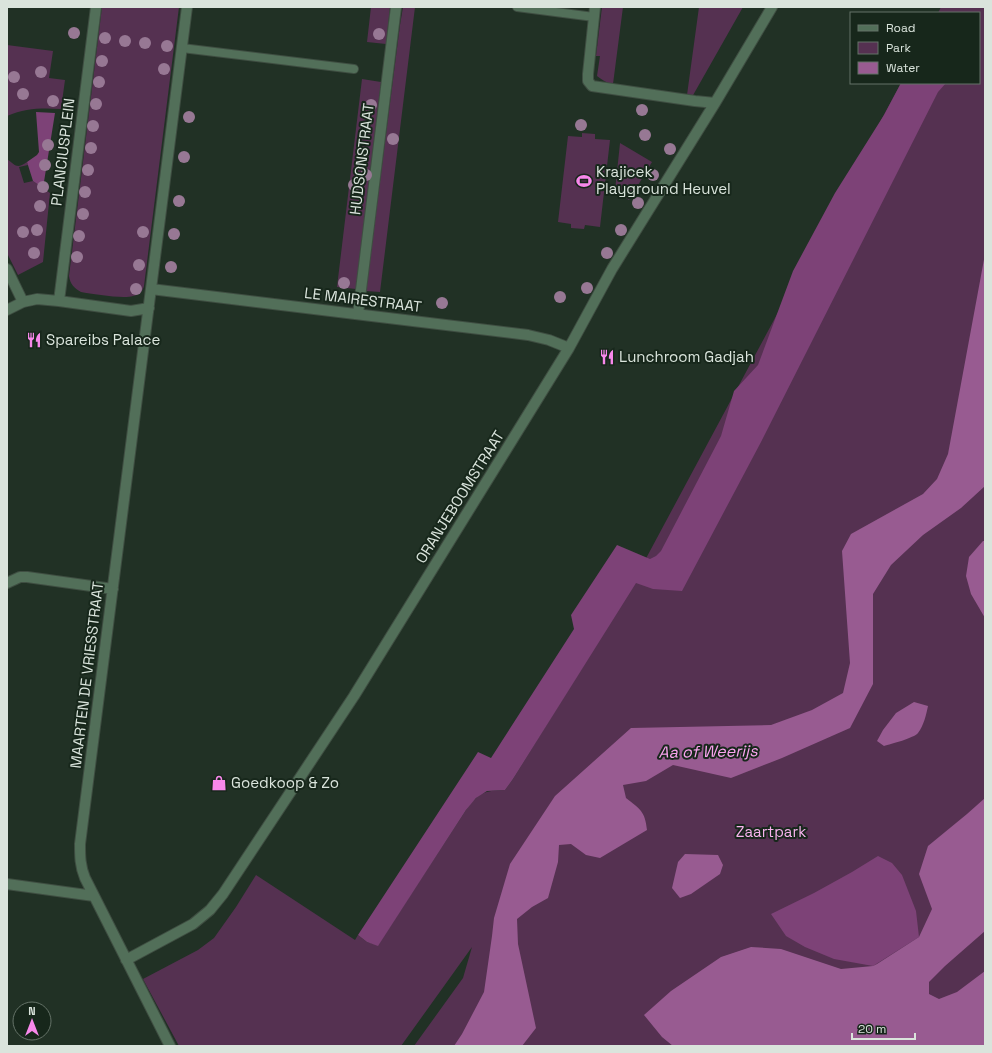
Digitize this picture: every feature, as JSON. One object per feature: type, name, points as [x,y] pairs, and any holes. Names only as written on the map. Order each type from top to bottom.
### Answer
[{"type":"street","name":"PLANCIUSPLEIN","points":[[59,301],[96,7]]},
{"type":"street","points":[[152,289],[187,7]]},
{"type":"street","name":"HUDSONSTRAAT","points":[[358,314],[396,7]]},
{"type":"street","name":"ORANJEBOOMSTRAAT","points":[[126,960],[193,924],[210,910],[223,894],[354,696],[569,348],[612,269],[715,103],[772,7]]},
{"type":"street","points":[[595,12],[588,74],[588,81],[592,86],[715,103]]},
{"type":"street","points":[[7,269],[23,302]]},
{"type":"street","name":"LE MAIRESTRAAT","points":[[152,289],[528,335],[549,340],[569,348]]},
{"type":"street","name":"MAARTEN DE VRIESSTRAAT","points":[[152,289],[80,844],[80,856],[81,869],[170,1046]]},
{"type":"street","points":[[7,310],[23,302],[37,299],[131,311],[149,308]]},
{"type":"street","points":[[7,583],[20,577],[27,577],[113,589]]},
{"type":"street","points":[[7,884],[94,896]]},
{"type":"lane","points":[[517,7],[595,12]]},
{"type":"lane","points":[[182,48],[354,69]]},
{"type":"green space","points":[[102,7],[179,7],[144,286],[139,294],[128,297],[81,292],[73,286],[69,276]]},
{"type":"green space","points":[[371,7],[390,7],[386,44],[367,42]]},
{"type":"green space","points":[[403,7],[415,7],[380,292],[366,291],[400,25]]},
{"type":"green space","points":[[602,7],[623,7],[613,84],[597,76],[600,56],[596,56]]},
{"type":"green space","points":[[699,7],[743,7],[692,97],[687,95]]},
{"type":"green space","name":"Zaartpark","points":[[941,7],[985,7],[985,1046],[414,1046],[463,978],[472,947],[401,1046],[179,1046],[143,979],[198,950],[214,938],[256,875],[355,940],[358,935],[367,942],[378,945],[466,810],[475,799],[487,792],[505,790],[621,605],[900,84],[980,84],[980,12],[938,12]]},
{"type":"green space","points":[[7,45],[53,51],[49,78],[65,80],[61,109],[34,109],[21,111],[7,116]]},
{"type":"green space","points":[[362,79],[381,82],[356,289],[337,287]]},
{"type":"green space","name":"Krajicek Playground Heuvel","points":[[582,133],[595,134],[595,139],[610,140],[600,227],[585,225],[584,229],[571,228],[571,224],[558,222],[568,136],[582,137]]},
{"type":"green space","points":[[620,143],[652,162],[629,200],[615,191]]},
{"type":"green space","points":[[7,159],[17,166],[27,162],[28,165],[19,167],[24,183],[33,181],[50,193],[43,262],[18,275],[7,253]]},
{"type":"shaded area","points":[[900,84],[945,84],[938,92],[761,442],[682,591],[653,589],[636,583],[505,790],[487,791],[476,798],[466,810],[378,946],[367,942],[358,935],[478,752],[491,758],[574,629],[571,615],[617,545],[650,559],[661,551],[721,436],[734,391],[758,365],[793,271],[835,193],[884,115]]},
{"type":"shaded area","points":[[36,112],[55,113],[43,188],[33,181],[27,162],[39,152]]},
{"type":"shaded area","points":[[878,856],[892,863],[902,875],[916,911],[919,937],[873,966],[834,959],[805,947],[786,936],[771,914],[814,893]]},
{"type":"water","name":"Aa of Weerijs","points":[[985,254],[985,486],[961,508],[923,535],[891,565],[873,594],[873,684],[850,728],[782,758],[731,778],[673,765],[646,781],[623,785],[626,798],[643,814],[647,830],[600,858],[586,855],[571,844],[559,845],[558,862],[548,898],[532,907],[517,919],[518,944],[536,1028],[522,1046],[454,1046],[484,992],[494,918],[510,864],[555,796],[631,728],[771,725],[812,710],[843,693],[850,663],[842,551],[851,534],[923,494],[937,479],[948,454]]},
{"type":"water","points":[[983,541],[985,541],[985,618],[971,594],[966,576],[969,557]]},
{"type":"water","points":[[914,702],[928,706],[926,716],[918,733],[907,739],[884,746],[877,741],[883,730],[896,713]]},
{"type":"water","points":[[985,798],[985,931],[929,982],[929,994],[939,999],[957,992],[985,971],[985,1046],[673,1046],[662,1037],[644,1015],[671,991],[721,957],[751,947],[781,949],[841,969],[873,966],[877,964],[919,937],[932,909],[919,874],[928,846]]},
{"type":"water","points":[[685,854],[718,855],[723,865],[720,874],[691,894],[680,898],[672,888],[678,862]]},
{"type":"place","name":"Krajicek Playground Heuvel","points":[[584,181]]},
{"type":"place","name":"Spareibs Palace","points":[[34,340]]},
{"type":"place","name":"Lunchroom Gadjah","points":[[607,357]]},
{"type":"place","name":"Goedkoop & Zo","points":[[219,783]]}]
